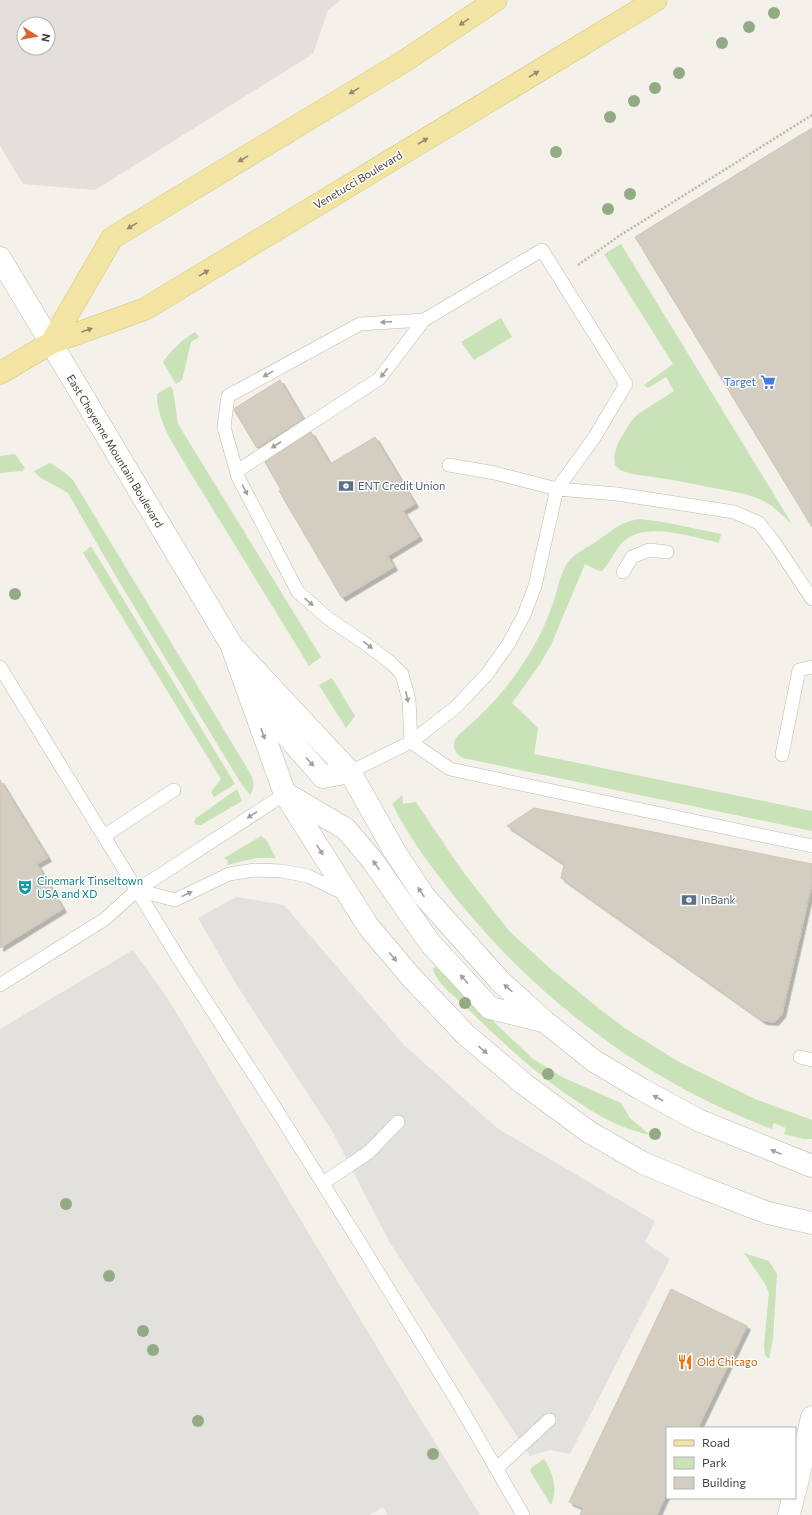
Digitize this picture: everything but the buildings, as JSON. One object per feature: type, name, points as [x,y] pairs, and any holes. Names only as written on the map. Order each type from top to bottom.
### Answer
[{"type":"main road","name":"Venetucci Boulevard","points":[[50,343],[112,238],[403,62],[496,0]]},
{"type":"main road","name":"Venetucci Boulevard","points":[[0,373],[50,343],[145,309],[656,0]]},
{"type":"street","name":"East Cheyenne Mountain Boulevard","points":[[0,258],[231,644],[350,772],[395,852],[424,896],[500,981],[544,1021],[594,1061],[641,1089],[698,1120],[812,1166]]},
{"type":"street","name":"East Cheyenne Mountain Boulevard","points":[[231,644],[285,794],[368,926],[406,972],[466,1035],[524,1084],[589,1132],[643,1162],[698,1186],[768,1213],[812,1223]]},
{"type":"street","name":"East Cheyenne Mountain Boulevard","points":[[242,677],[288,737],[323,777],[350,772]]},
{"type":"street","name":"East Cheyenne Mountain Boulevard","points":[[285,794],[346,829],[372,860],[430,943],[490,1008],[544,1021]]},
{"type":"street","points":[[796,1488],[812,1417]]},
{"type":"street","points":[[789,1515],[794,1499]]},
{"type":"lane","points":[[237,471],[379,379],[424,320],[542,250],[626,384],[594,438],[557,489],[535,586],[524,615],[509,643],[487,674],[456,707],[411,742],[350,772]]},
{"type":"lane","points":[[411,742],[409,700],[402,674],[391,663],[366,644],[329,619],[298,592],[238,477],[224,427],[228,396],[360,324],[424,320]]},
{"type":"lane","points":[[449,465],[495,473],[557,489],[617,494],[734,512],[759,523],[774,542],[812,599]]},
{"type":"lane","points":[[622,572],[632,557],[649,550],[668,552]]},
{"type":"lane","points":[[782,755],[799,670],[812,666]]},
{"type":"lane","points":[[0,667],[184,967],[323,1183],[457,1401],[523,1515]]},
{"type":"lane","points":[[411,742],[450,769],[812,846]]},
{"type":"lane","points":[[104,836],[174,790]]},
{"type":"lane","points":[[0,985],[105,919],[137,890],[285,794]]},
{"type":"lane","points":[[137,890],[175,900],[229,874],[255,870],[282,871],[308,876],[349,896]]},
{"type":"lane","points":[[323,1183],[369,1152],[398,1122]]},
{"type":"lane","points":[[496,1469],[549,1420]]},
{"type":"path","points":[[559,278],[619,236],[812,116]]},
{"type":"shaded area","points":[[0,0],[341,0],[328,10],[313,54],[95,190],[23,184],[0,146]]},
{"type":"shaded area","points":[[236,897],[284,905],[404,1045],[497,1128],[655,1221],[645,1242],[670,1259],[570,1454],[550,1450],[530,1456],[390,1243],[332,1131],[236,984],[198,918]]},
{"type":"shaded area","points":[[133,950],[168,999],[407,1397],[480,1515],[387,1515],[383,1507],[369,1515],[0,1515],[0,1029]]},
{"type":"green space","points":[[621,244],[792,524],[772,506],[760,499],[745,494],[673,480],[632,474],[620,470],[615,465],[614,456],[618,443],[631,421],[638,414],[674,391],[666,377],[648,388],[644,385],[673,364],[604,254]]},
{"type":"green space","points":[[501,318],[512,337],[474,360],[461,342]]},
{"type":"green space","points":[[195,332],[199,337],[191,342],[182,380],[176,384],[163,362],[178,345]]},
{"type":"green space","points":[[170,386],[173,390],[178,424],[321,657],[309,666],[169,436],[159,412],[157,394]]},
{"type":"green space","points":[[15,454],[25,468],[22,471],[0,473],[0,456]]},
{"type":"green space","points":[[50,463],[73,480],[250,773],[253,790],[250,795],[242,785],[118,580],[68,493],[38,476],[34,471]]},
{"type":"green space","points":[[639,519],[664,522],[721,534],[719,543],[668,532],[642,532],[631,536],[622,543],[602,571],[585,564],[551,645],[540,664],[512,703],[538,729],[534,754],[812,811],[812,831],[463,758],[456,752],[454,743],[457,737],[496,699],[525,661],[548,616],[562,575],[569,561],[578,552],[600,539],[619,525]]},
{"type":"green space","points":[[91,546],[235,784],[214,797],[211,792],[221,779],[83,553]]},
{"type":"green space","points":[[332,678],[355,716],[346,728],[319,685]]},
{"type":"green space","points":[[237,789],[242,801],[201,825],[196,825],[194,822],[196,818]]},
{"type":"green space","points":[[402,795],[403,804],[416,802],[461,869],[510,932],[552,970],[626,1029],[679,1062],[755,1099],[812,1120],[812,1139],[803,1139],[784,1134],[786,1128],[774,1123],[772,1129],[718,1106],[667,1080],[619,1049],[574,1016],[531,979],[491,938],[453,895],[418,848],[392,804]]},
{"type":"green space","points":[[261,836],[267,841],[276,858],[256,858],[227,865],[228,861],[224,858]]},
{"type":"green space","points":[[436,967],[533,1059],[562,1077],[621,1103],[630,1118],[650,1135],[626,1128],[604,1118],[585,1107],[548,1081],[513,1052],[441,984],[433,968]]},
{"type":"green space","points":[[744,1253],[769,1261],[777,1274],[773,1339],[769,1359],[765,1355],[764,1345],[769,1293],[765,1284]]},
{"type":"green space","points":[[544,1459],[554,1481],[554,1493],[551,1505],[530,1471],[531,1468]]},
{"type":"place","name":"Target","points":[[768,382]]},
{"type":"place","name":"ENT Credit Union","points":[[346,486]]},
{"type":"place","name":"Cinemark Tinseltown USA and XD","points":[[25,887]]},
{"type":"place","name":"InBank","points":[[689,900]]},
{"type":"place","name":"Old Chicago","points":[[685,1362]]}]
